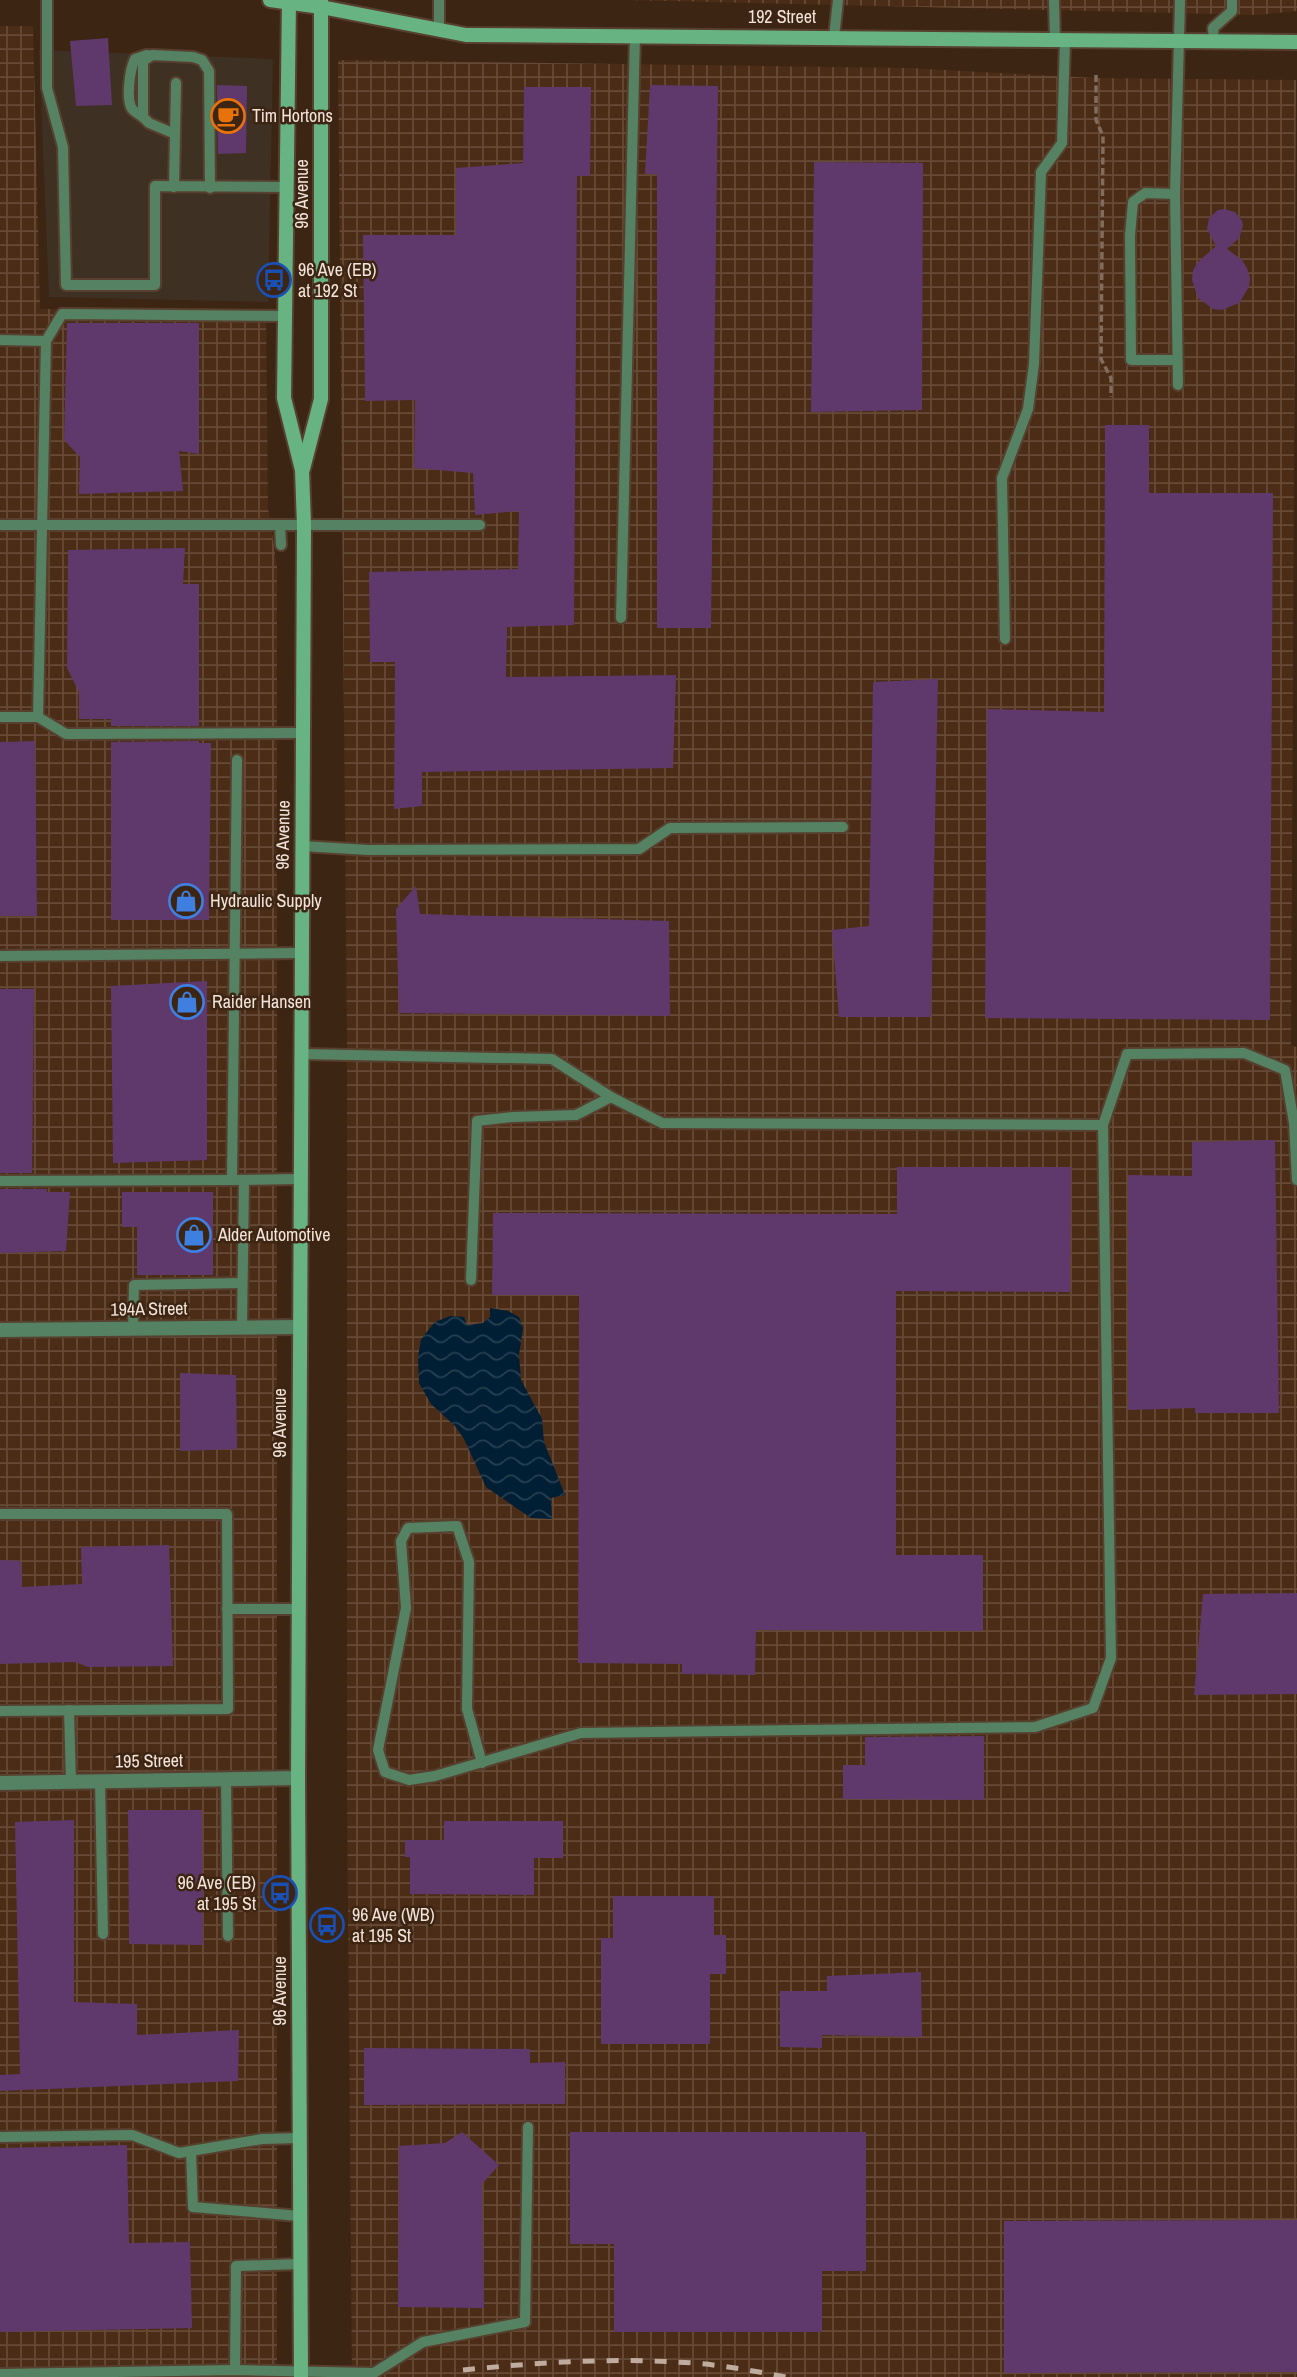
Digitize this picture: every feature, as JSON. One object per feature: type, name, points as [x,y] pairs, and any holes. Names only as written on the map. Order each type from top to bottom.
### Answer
[{"type":"main road","name":"192 Street","points":[[270,0],[321,3],[466,35],[1297,42]]},
{"type":"main road","name":"96 Avenue","points":[[289,1],[284,398],[302,470],[304,525],[298,1778],[301,2374]]},
{"type":"main road","name":"96 Avenue","points":[[302,470],[321,399],[321,3]]},
{"type":"street","name":"194A Street","points":[[0,1330],[299,1327]]},
{"type":"street","name":"195 Street","points":[[0,1783],[298,1778]]},
{"type":"lane","points":[[47,0],[47,88],[63,147],[66,285],[155,285],[155,186],[287,187]]},
{"type":"lane","points":[[439,0],[439,30]]},
{"type":"lane","points":[[834,37],[838,0]]},
{"type":"lane","points":[[1004,639],[1002,478],[1028,409],[1034,364],[1041,172],[1062,143],[1060,40],[1054,0]]},
{"type":"lane","points":[[1178,385],[1175,194],[1180,0]]},
{"type":"lane","points":[[1214,42],[1213,28],[1232,11],[1232,0]]},
{"type":"lane","points":[[621,618],[635,35]]},
{"type":"lane","points":[[175,134],[149,123],[143,117],[143,61],[152,55],[193,57],[202,60],[209,71],[210,188]]},
{"type":"lane","points":[[174,187],[176,83]]},
{"type":"lane","points":[[1175,194],[1145,193],[1133,202],[1130,235],[1131,360],[1177,360]]},
{"type":"lane","points":[[38,717],[46,341],[62,314],[286,316]]},
{"type":"lane","points":[[0,340],[46,341]]},
{"type":"lane","points":[[0,525],[480,525]]},
{"type":"lane","points":[[280,525],[281,545]]},
{"type":"lane","points":[[0,717],[38,717],[66,734],[303,733]]},
{"type":"lane","points":[[237,760],[235,954],[242,1328]]},
{"type":"lane","points":[[302,846],[368,850],[639,849],[670,828],[843,827]]},
{"type":"lane","points":[[0,956],[301,953]]},
{"type":"lane","points":[[482,1763],[467,1709],[469,1562],[457,1526],[408,1528],[401,1541],[406,1608],[378,1750],[385,1772],[409,1780],[435,1776],[482,1763],[581,1733],[1035,1727],[1093,1708],[1111,1658],[1102,1125],[1127,1054],[1244,1053],[1284,1070],[1294,1123],[1297,1180]]},
{"type":"lane","points":[[301,1054],[552,1059],[611,1097],[662,1123],[1102,1125]]},
{"type":"lane","points":[[471,1280],[477,1121],[576,1115],[611,1097]]},
{"type":"lane","points":[[0,1181],[300,1180]]},
{"type":"lane","points":[[133,1329],[134,1285],[242,1283]]},
{"type":"lane","points":[[0,1514],[227,1514],[229,1709],[0,1711]]},
{"type":"lane","points":[[228,1609],[299,1609]]},
{"type":"lane","points":[[69,1710],[71,1782]]},
{"type":"lane","points":[[226,1779],[228,1936]]},
{"type":"lane","points":[[100,1781],[103,1934]]},
{"type":"lane","points":[[0,2374],[235,2370],[301,2374],[374,2373],[423,2343],[525,2322],[528,2127]]},
{"type":"lane","points":[[0,2137],[132,2135],[179,2153],[262,2139],[300,2137]]},
{"type":"lane","points":[[191,2151],[193,2207],[300,2216]]},
{"type":"lane","points":[[235,2370],[236,2266],[300,2264]]},
{"type":"path","points":[[1096,75],[1096,120],[1103,136],[1101,359],[1111,377],[1111,397]]},
{"type":"shaded area","points":[[622,0],[1297,0],[1297,11],[1258,15]]},
{"type":"shaded area","points":[[0,26],[33,26],[40,309],[266,310],[268,508],[277,565],[277,2377],[0,2377]]},
{"type":"shaded area","points":[[39,50],[273,59],[268,302],[49,297]]},
{"type":"shaded area","points":[[338,60],[909,68],[1094,78],[1296,80],[1291,1046],[1297,1047],[1297,2377],[352,2377],[347,1794],[347,1047]]},
{"type":"water","points":[[490,1308],[508,1311],[519,1317],[523,1328],[519,1355],[521,1380],[542,1419],[544,1442],[565,1495],[551,1498],[552,1519],[531,1518],[486,1487],[464,1439],[455,1426],[431,1404],[419,1383],[418,1358],[421,1339],[435,1322],[450,1316],[464,1317],[467,1325],[483,1323],[490,1317]]},
{"type":"building","points":[[108,38],[112,105],[76,106],[70,41]]},
{"type":"building","points":[[217,85],[247,86],[246,153],[218,154]]},
{"type":"building","points":[[650,85],[718,86],[711,628],[657,628],[657,174],[645,174]]},
{"type":"building","points":[[524,87],[591,87],[590,176],[577,176],[574,625],[507,627],[506,677],[676,675],[673,768],[422,772],[422,806],[394,809],[395,662],[370,662],[369,572],[518,569],[519,511],[475,515],[473,473],[414,468],[415,400],[365,401],[363,235],[456,235],[456,168],[523,163]]},
{"type":"building","points":[[814,162],[923,163],[922,410],[811,412]]},
{"type":"building","points":[[1218,210],[1235,212],[1242,221],[1239,238],[1227,249],[1242,260],[1250,278],[1249,287],[1239,303],[1222,310],[1213,309],[1198,298],[1192,280],[1193,270],[1198,262],[1216,246],[1207,229],[1209,218]]},
{"type":"building","points":[[67,323],[199,323],[199,454],[179,451],[183,491],[79,494],[80,457],[64,440]]},
{"type":"building","points":[[1105,425],[1149,425],[1149,493],[1273,493],[1270,1020],[985,1018],[987,709],[1104,712]]},
{"type":"building","points":[[185,548],[183,584],[199,584],[199,726],[111,726],[111,719],[79,719],[79,692],[67,668],[68,550]]},
{"type":"building","points":[[938,679],[931,1017],[839,1017],[832,930],[869,926],[873,682]]},
{"type":"building","points":[[35,741],[37,916],[0,916],[0,742]]},
{"type":"building","points":[[111,742],[211,743],[209,920],[111,920]]},
{"type":"building","points":[[416,886],[420,914],[669,921],[670,1016],[399,1013],[396,909]]},
{"type":"building","points":[[207,981],[207,1160],[113,1163],[111,986]]},
{"type":"building","points":[[0,989],[34,989],[32,1173],[0,1173]]},
{"type":"building","points":[[1275,1140],[1279,1413],[1195,1413],[1195,1408],[1128,1410],[1128,1175],[1192,1176],[1192,1142]]},
{"type":"building","points":[[897,1167],[1071,1167],[1070,1292],[896,1291],[896,1555],[983,1555],[983,1631],[756,1630],[755,1675],[682,1674],[682,1664],[578,1663],[579,1295],[492,1295],[493,1213],[897,1214]]},
{"type":"building","points":[[0,1189],[70,1192],[66,1251],[0,1253]]},
{"type":"building","points":[[122,1192],[213,1192],[213,1275],[137,1275],[137,1227],[122,1227]]},
{"type":"building","points":[[180,1373],[236,1375],[237,1449],[180,1451]]},
{"type":"building","points":[[169,1545],[173,1666],[88,1667],[75,1662],[0,1664],[0,1560],[21,1561],[22,1587],[82,1584],[81,1547]]},
{"type":"building","points":[[1297,1593],[1297,1694],[1194,1695],[1203,1594]]},
{"type":"building","points":[[984,1736],[984,1800],[843,1799],[843,1765],[865,1765],[865,1737]]},
{"type":"building","points":[[128,1810],[202,1810],[203,1945],[129,1944]]},
{"type":"building","points":[[74,1820],[74,2002],[137,2004],[137,2035],[239,2030],[238,2081],[0,2091],[0,2075],[20,2074],[15,1822]]},
{"type":"building","points":[[444,1821],[563,1821],[563,1858],[534,1858],[534,1895],[410,1894],[410,1857],[405,1857],[405,1840],[444,1840]]},
{"type":"building","points":[[613,1896],[714,1896],[714,1935],[726,1935],[726,1974],[710,1974],[710,2044],[601,2044],[601,1938],[613,1938]]},
{"type":"building","points":[[921,1972],[922,2037],[822,2035],[822,2048],[780,2047],[780,1991],[827,1991],[827,1976]]},
{"type":"building","points":[[364,2048],[530,2049],[530,2063],[565,2062],[565,2104],[364,2105]]},
{"type":"building","points":[[462,2132],[499,2165],[482,2184],[484,2308],[398,2307],[399,2146],[445,2143]]},
{"type":"building","points":[[570,2132],[866,2132],[866,2271],[822,2271],[822,2332],[614,2332],[614,2244],[570,2244]]},
{"type":"building","points":[[127,2145],[129,2243],[190,2242],[192,2328],[0,2332],[0,2148]]},
{"type":"building","points":[[1297,2220],[1297,2372],[1004,2373],[1004,2221]]},
{"type":"railway","points":[[463,2370],[568,2362],[647,2361],[716,2365],[786,2377]]},
{"type":"place","name":"Tim Hortons","points":[[228,116]]},
{"type":"place","name":"96 Ave (EB) at 192 St","points":[[274,280]]},
{"type":"place","name":"Hydraulic Supply","points":[[186,901]]},
{"type":"place","name":"Raider Hansen","points":[[187,1002]]},
{"type":"place","name":"Alder Automotive","points":[[194,1235]]},
{"type":"place","name":"96 Ave (EB) at 195 St","points":[[280,1893]]},
{"type":"place","name":"96 Ave (WB) at 195 St","points":[[327,1925]]}]
